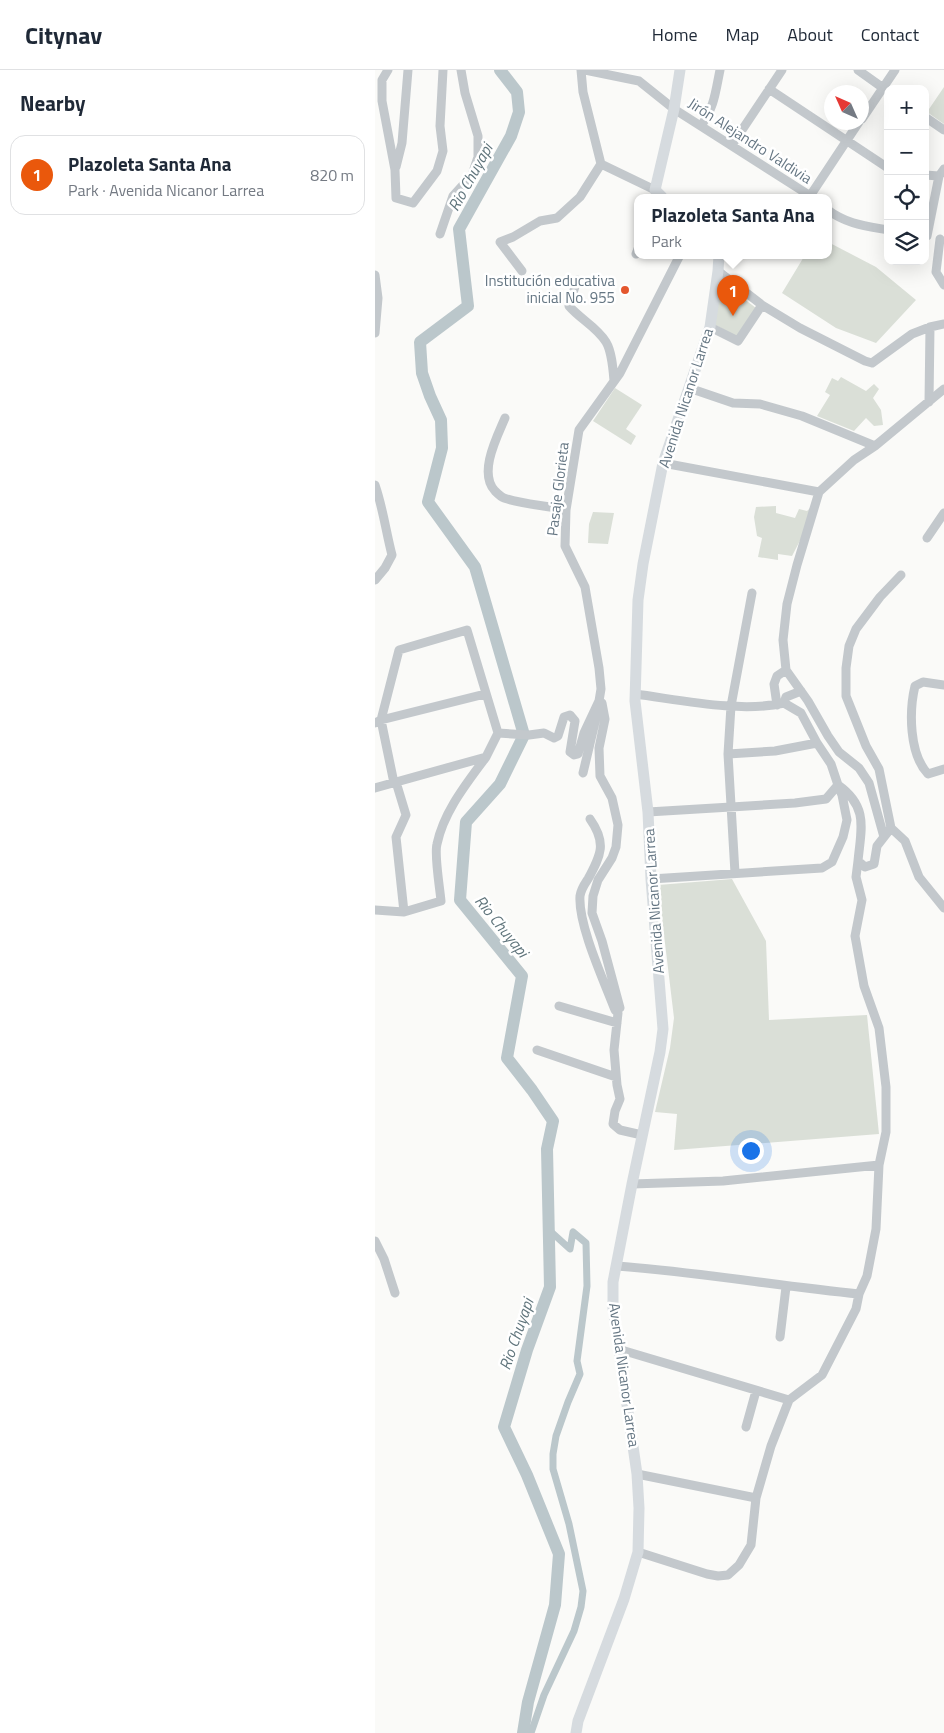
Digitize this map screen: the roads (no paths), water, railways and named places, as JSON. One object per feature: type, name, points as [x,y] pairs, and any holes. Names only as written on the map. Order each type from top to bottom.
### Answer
[{"type":"main road","points":[[659,193],[680,70]]},
{"type":"main road","name":"Avenida Nicanor Larrea","points":[[576,1733],[578,1721],[624,1599],[639,1552],[637,1474],[613,1308],[613,1282],[660,1052],[663,1029],[651,879],[648,812],[635,694],[638,600],[643,564],[663,463],[710,327],[719,259]]},
{"type":"street","points":[[388,70],[379,79],[383,111],[395,170],[396,198],[413,203],[437,171],[443,151],[440,126],[443,70]]},
{"type":"street","points":[[395,170],[402,143],[408,70]]},
{"type":"street","points":[[440,234],[453,196],[472,175],[478,157],[478,136],[465,93],[461,70]]},
{"type":"street","points":[[523,271],[500,242],[513,237],[540,221],[557,218],[580,197],[601,164],[583,92],[581,70]]},
{"type":"street","name":"Jirón Alejandro Valdivia","points":[[585,70],[639,81],[674,109],[806,194]]},
{"type":"street","points":[[701,126],[714,102],[720,70]]},
{"type":"street","points":[[732,145],[783,70]]},
{"type":"street","points":[[858,70],[884,88]]},
{"type":"street","points":[[887,85],[895,70]]},
{"type":"street","points":[[769,89],[884,165]]},
{"type":"street","points":[[869,109],[884,90]]},
{"type":"street","points":[[929,120],[944,130]]},
{"type":"street","points":[[813,194],[854,130]]},
{"type":"street","points":[[601,164],[659,193]]},
{"type":"street","points":[[929,223],[941,173]]},
{"type":"street","points":[[832,213],[856,225],[884,229]]},
{"type":"street","points":[[929,237],[942,240],[936,272],[944,285]]},
{"type":"street","name":"Pasaje Glorieta","points":[[599,701],[601,690],[599,668],[585,587],[565,546],[566,510],[579,430],[615,381],[643,331],[678,259]]},
{"type":"street","points":[[718,272],[762,305],[800,328],[872,363],[912,334],[944,324]]},
{"type":"street","points":[[375,275],[378,298],[375,333]]},
{"type":"street","points":[[577,280],[569,306],[605,341],[615,381]]},
{"type":"street","points":[[710,327],[738,341],[762,305]]},
{"type":"street","points":[[929,402],[930,327]]},
{"type":"street","points":[[689,388],[733,403],[760,404],[802,416],[875,446]]},
{"type":"street","points":[[884,836],[869,783],[859,768],[839,752],[786,670],[783,640],[787,604],[819,492],[855,460],[875,446],[944,389]]},
{"type":"street","points":[[505,418],[496,439],[488,467],[489,479],[493,488],[502,498],[566,510]]},
{"type":"street","points":[[663,463],[819,492]]},
{"type":"street","points":[[375,485],[392,555],[385,568],[375,580]]},
{"type":"street","points":[[927,538],[944,513]]},
{"type":"street","points":[[901,575],[856,629],[849,646],[846,668],[846,696],[866,746],[879,769],[891,828],[905,841],[919,877],[944,908]]},
{"type":"street","points":[[735,873],[728,754],[731,706],[752,593]]},
{"type":"street","points":[[375,910],[403,912],[441,901],[436,845],[458,795],[486,757],[498,733],[467,630],[399,650],[378,721],[406,815],[396,837],[403,912]]},
{"type":"street","points":[[781,704],[774,684],[777,676],[786,670]]},
{"type":"street","points":[[944,685],[923,682],[915,686],[910,715],[916,751],[923,768],[928,774],[944,769]]},
{"type":"street","points":[[781,704],[786,696],[801,691]]},
{"type":"street","points":[[378,721],[485,694]]},
{"type":"street","points":[[635,694],[731,706],[769,707],[781,704],[801,713],[831,764],[842,795],[847,820],[843,837],[832,862],[822,868],[651,879]]},
{"type":"street","points":[[498,733],[529,736],[544,733],[554,738],[558,736],[565,717],[570,715],[575,721],[570,752],[574,755],[578,754],[584,733],[599,701]]},
{"type":"street","points":[[583,773],[596,724],[599,701]]},
{"type":"street","points":[[599,701],[602,703],[605,719],[599,748],[600,776],[613,798],[618,825],[616,847],[598,880],[593,896],[592,913],[602,941],[620,1008],[617,1018],[614,1050],[619,1099],[613,1124],[620,1130],[643,1135]]},
{"type":"street","points":[[728,754],[775,751],[817,743]]},
{"type":"street","points":[[375,788],[486,757]]},
{"type":"street","points":[[648,812],[795,804],[826,799],[838,785]]},
{"type":"street","points":[[639,1552],[718,1576],[728,1575],[739,1565],[751,1545],[756,1498],[771,1446],[789,1400],[822,1375],[856,1309],[859,1294],[867,1276],[876,1228],[879,1165],[886,1132],[886,1087],[879,1028],[864,986],[855,936],[861,900],[856,876],[862,829],[859,809],[849,793],[838,785]]},
{"type":"street","points":[[590,820],[601,839],[601,854],[582,888],[580,898],[583,921],[617,1018]]},
{"type":"street","points":[[858,861],[865,867],[874,864],[877,846],[891,828]]},
{"type":"street","points":[[559,1006],[617,1018]]},
{"type":"street","points":[[537,1050],[616,1077]]},
{"type":"street","points":[[632,1184],[723,1181],[879,1165]]},
{"type":"street","points":[[375,1241],[384,1259],[395,1293]]},
{"type":"street","points":[[617,1266],[859,1294]]},
{"type":"street","points":[[780,1337],[787,1286]]},
{"type":"street","points":[[618,1349],[789,1400]]},
{"type":"street","points":[[746,1427],[756,1391]]},
{"type":"street","points":[[637,1474],[756,1498]]},
{"type":"waterway","name":"Rio Chuyapi","points":[[500,70],[517,92],[519,112],[511,136],[459,229],[468,306],[420,342],[422,373],[441,420],[442,448],[428,502],[475,567],[524,735],[500,784],[466,822],[460,900],[522,976],[507,1058],[553,1121],[547,1149],[550,1287],[527,1350],[504,1427],[527,1475],[559,1554],[555,1605],[528,1702],[523,1733]]},
{"type":"waterway","points":[[531,1733],[544,1695],[574,1631],[581,1607],[583,1591],[569,1524],[553,1469],[553,1454],[556,1436],[580,1374],[577,1361],[587,1286],[586,1243],[573,1232],[570,1249],[549,1230]]},
{"type":"place","name":"Institución educativa inicial No. 955","points":[[625,290]]},
{"type":"place","name":"Plazoleta Santa Ana","points":[[733,316]]}]
